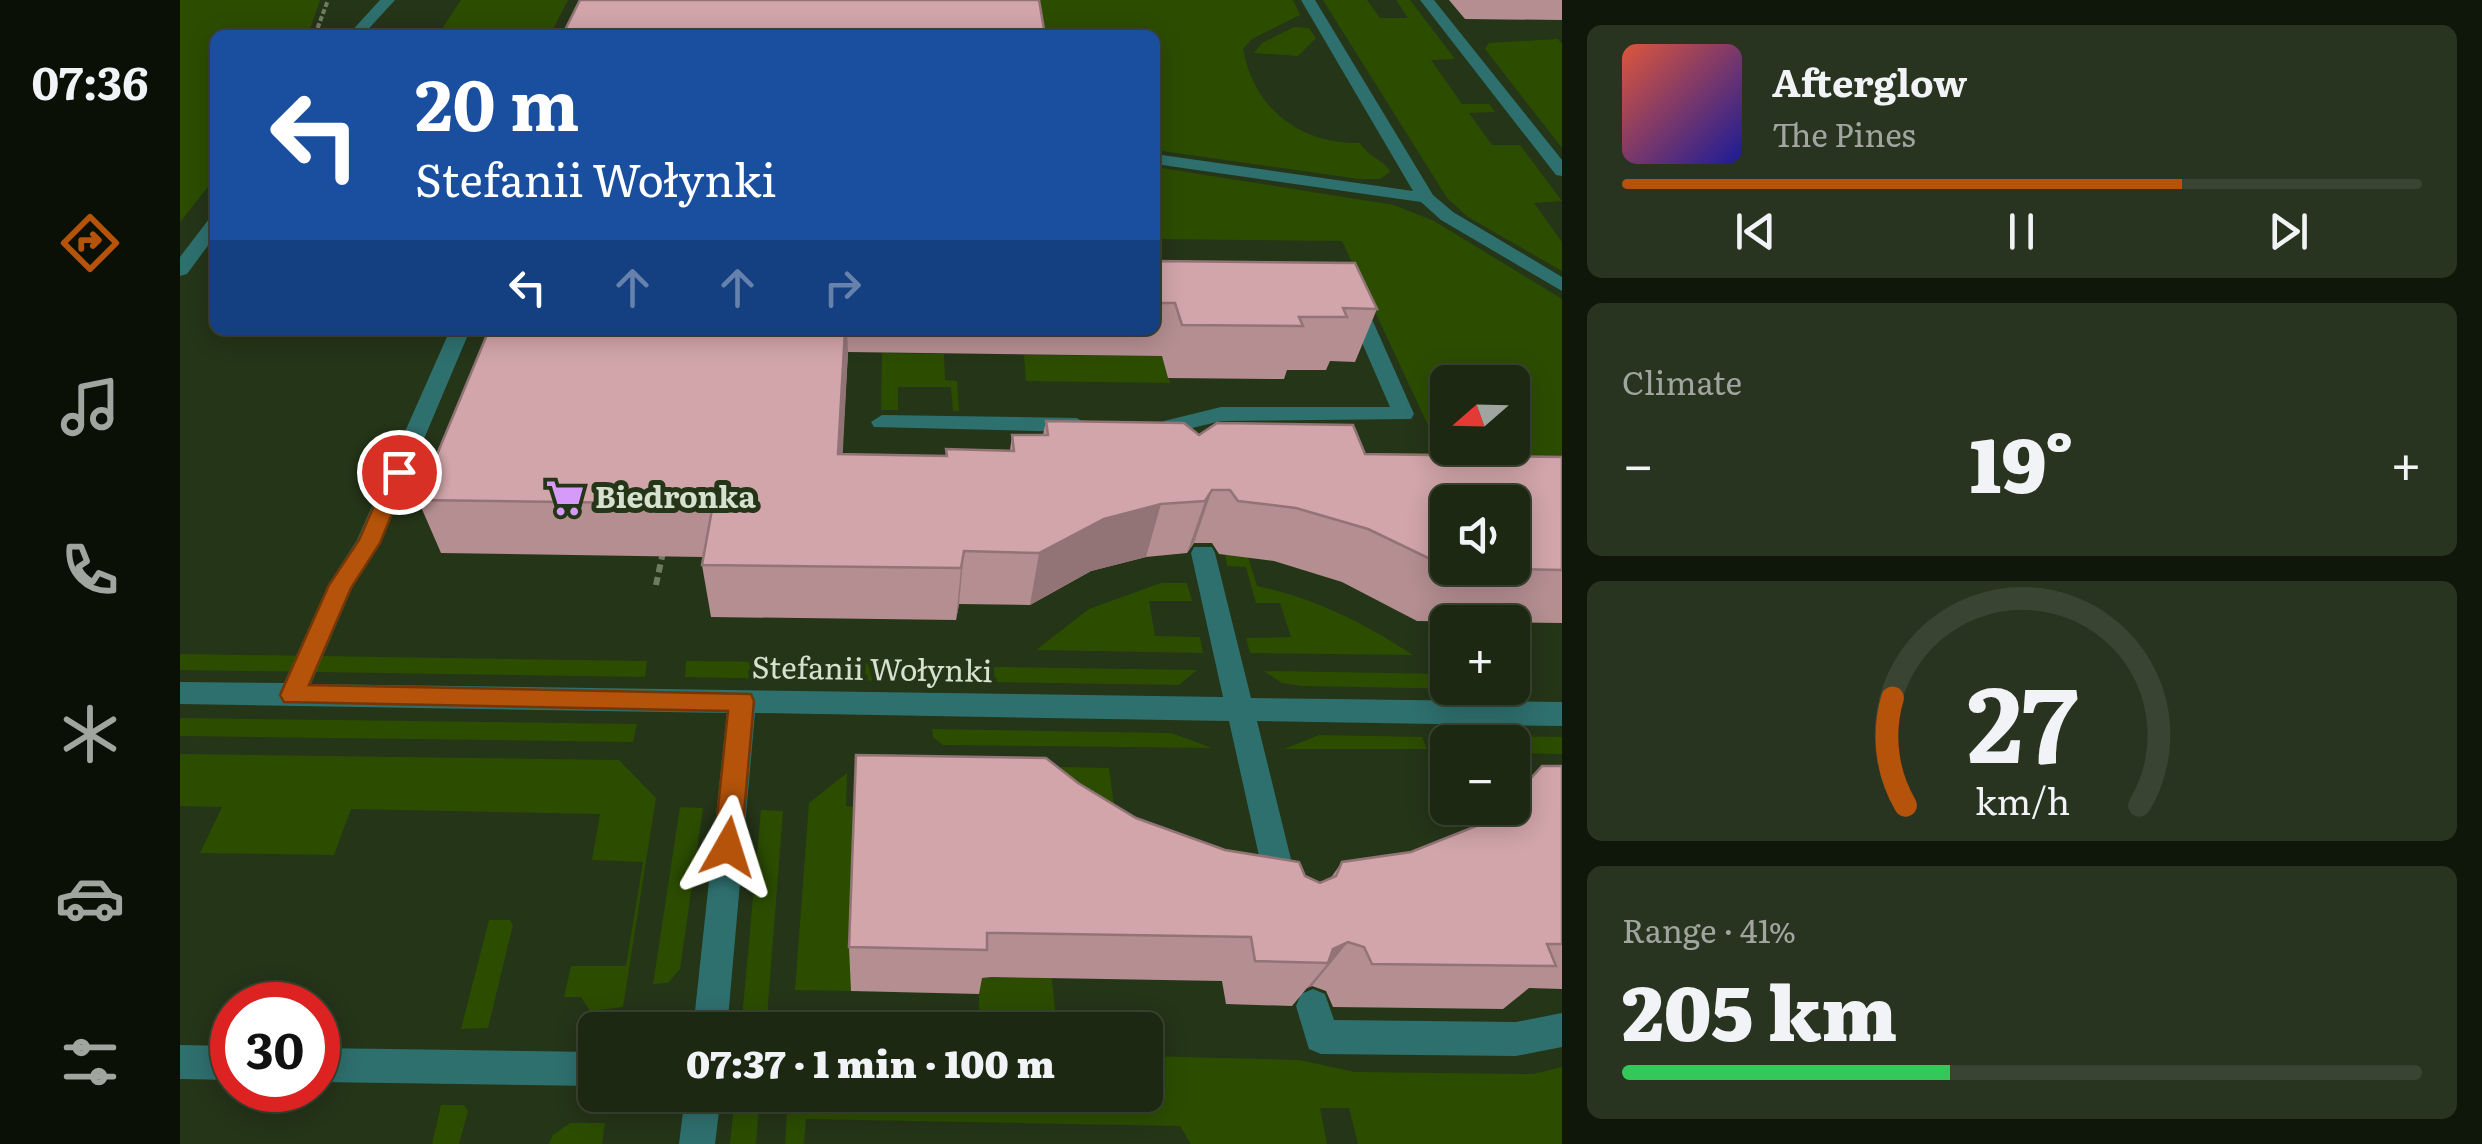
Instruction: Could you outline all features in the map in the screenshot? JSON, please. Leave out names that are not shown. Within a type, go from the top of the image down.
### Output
[{"type":"street","points":[[357,30],[370,0]]},
{"type":"street","points":[[360,30],[388,0]]},
{"type":"street","points":[[1308,0],[1426,198],[1447,216],[1562,285]]},
{"type":"street","points":[[1427,0],[1562,170]]},
{"type":"street","points":[[1160,160],[1426,198]]},
{"type":"street","points":[[180,270],[210,230]]},
{"type":"street","points":[[1181,460],[1164,426],[1221,414],[1403,414],[1343,276]]},
{"type":"street","points":[[292,695],[341,585],[368,543],[458,335]]},
{"type":"street","points":[[882,422],[1104,425]]},
{"type":"street","points":[[1204,553],[1288,911]]},
{"type":"street","name":"Stefanii Wołynki","points":[[180,693],[1562,714]]},
{"type":"street","points":[[712,1012],[742,701]]},
{"type":"street","points":[[1313,1006],[1321,1037],[1516,1039],[1562,1030]]},
{"type":"street","points":[[180,1062],[210,1063]]},
{"type":"street","points":[[340,1064],[578,1069]]},
{"type":"street","points":[[697,1144],[701,1112]]},
{"type":"path","points":[[317,30],[328,0]]},
{"type":"path","points":[[656,586],[666,536]]},
{"type":"green space","points":[[180,0],[320,0],[310,30],[210,30],[210,184],[180,222]]},
{"type":"green space","points":[[461,0],[568,0],[553,30],[441,30]]},
{"type":"green space","points":[[1034,0],[1293,0],[1300,15],[1252,39],[1243,49],[1257,89],[1283,119],[1300,130],[1338,142],[1360,143],[1390,172],[1380,179],[1359,179],[1160,151],[1160,30],[1038,30]]},
{"type":"green space","points":[[1323,0],[1367,0],[1380,18],[1408,18],[1396,0],[1410,0],[1455,59],[1431,60],[1462,104],[1489,104],[1495,112],[1469,113],[1492,145],[1520,145],[1562,201],[1534,203],[1562,242],[1562,271],[1468,217],[1447,198]]},
{"type":"green space","points":[[1294,27],[1309,28],[1316,38],[1298,56],[1254,53],[1262,43]]},
{"type":"green space","points":[[1558,39],[1562,44],[1562,148],[1485,49],[1489,43]]},
{"type":"green space","points":[[1160,168],[1394,205],[1434,221],[1562,299],[1562,485],[1370,483],[1358,453],[1430,453],[1430,465],[1530,465],[1530,365],[1430,365],[1430,429],[1342,241],[1160,239]]},
{"type":"green space","points":[[882,353],[944,354],[945,380],[957,381],[959,411],[953,411],[951,387],[898,387],[898,410],[881,410]]},
{"type":"green space","points":[[1024,355],[1162,356],[1170,383],[1026,381]]},
{"type":"green space","points":[[1225,554],[1248,557],[1257,586],[1338,613],[1413,655],[1250,653],[1246,638],[1291,637],[1280,603],[1256,603],[1246,567],[1227,566]]},
{"type":"green space","points":[[1161,583],[1187,583],[1192,601],[1149,601],[1155,636],[1200,637],[1203,653],[1036,650],[1089,609]]},
{"type":"green space","points":[[180,654],[647,661],[645,677],[180,670]]},
{"type":"green space","points":[[686,661],[884,663],[894,672],[893,681],[685,677]]},
{"type":"green space","points":[[942,666],[1197,670],[1179,685],[930,681],[930,672]]},
{"type":"green space","points":[[1264,671],[1430,674],[1430,688],[1282,683]]},
{"type":"green space","points":[[180,718],[637,724],[633,742],[180,736]]},
{"type":"green space","points":[[932,729],[1171,733],[1212,748],[943,745],[933,737]]},
{"type":"green space","points":[[1319,735],[1422,737],[1427,749],[1284,749]]},
{"type":"green space","points":[[1530,737],[1562,737],[1562,754],[1530,753]]},
{"type":"green space","points":[[180,754],[619,760],[656,798],[623,1007],[590,1011],[581,997],[564,997],[571,966],[626,966],[643,862],[592,860],[600,814],[351,809],[334,855],[200,853],[222,807],[180,806]]},
{"type":"green space","points":[[1060,767],[1109,768],[1121,857],[1107,812]]},
{"type":"green space","points":[[847,773],[846,806],[857,807],[851,991],[795,990],[809,803]]},
{"type":"green space","points":[[680,807],[703,808],[680,969],[668,983],[653,984]]},
{"type":"green space","points":[[761,810],[783,811],[767,1012],[743,1012]]},
{"type":"green space","points":[[489,920],[510,920],[513,925],[488,1028],[461,1029]]},
{"type":"green space","points":[[990,969],[1051,970],[1055,1012],[979,1012],[978,978],[991,978]]},
{"type":"green space","points":[[1163,1056],[1299,1060],[1355,1072],[1533,1074],[1562,1067],[1562,1144],[1358,1144],[1349,1108],[1320,1108],[1327,1144],[1191,1144],[1180,1126],[806,1119],[804,1144],[785,1144],[787,1112],[1163,1112]]},
{"type":"green space","points":[[441,1105],[464,1105],[468,1111],[459,1144],[432,1144]]},
{"type":"green space","points":[[733,1112],[759,1112],[756,1144],[730,1144]]},
{"type":"green space","points":[[570,1123],[605,1123],[602,1144],[549,1144],[553,1135]]},
{"type":"building","points":[[580,0],[1039,0],[1044,30],[565,30]]},
{"type":"building","points":[[1160,261],[1355,263],[1377,309],[1343,308],[1347,317],[1299,317],[1303,326],[1182,325],[1175,303],[1160,303]]},
{"type":"building","points":[[487,335],[845,335],[838,454],[947,456],[946,449],[1014,451],[1012,435],[1048,435],[1046,421],[1184,423],[1199,435],[1217,423],[1353,425],[1365,454],[1430,455],[1430,465],[1530,465],[1530,457],[1562,457],[1562,570],[1530,569],[1530,485],[1430,485],[1430,559],[1368,529],[1296,508],[1238,501],[1230,490],[1212,490],[1205,501],[1161,504],[1104,519],[1039,553],[964,551],[961,568],[702,565],[713,504],[418,500]]},
{"type":"building","points":[[856,755],[1046,758],[1078,783],[1136,818],[1225,850],[1299,862],[1305,876],[1320,883],[1336,876],[1342,862],[1411,852],[1479,825],[1530,825],[1530,779],[1542,766],[1562,766],[1562,944],[1547,944],[1556,966],[1372,964],[1364,947],[1348,942],[1333,949],[1328,963],[1255,961],[1251,937],[987,933],[987,950],[849,947]]},
{"type":"place","name":"Biedronka","points":[[565,498]]},
{"type":"route","points":[[399,472],[368,543],[341,585],[292,695],[742,701],[728,847]]}]
